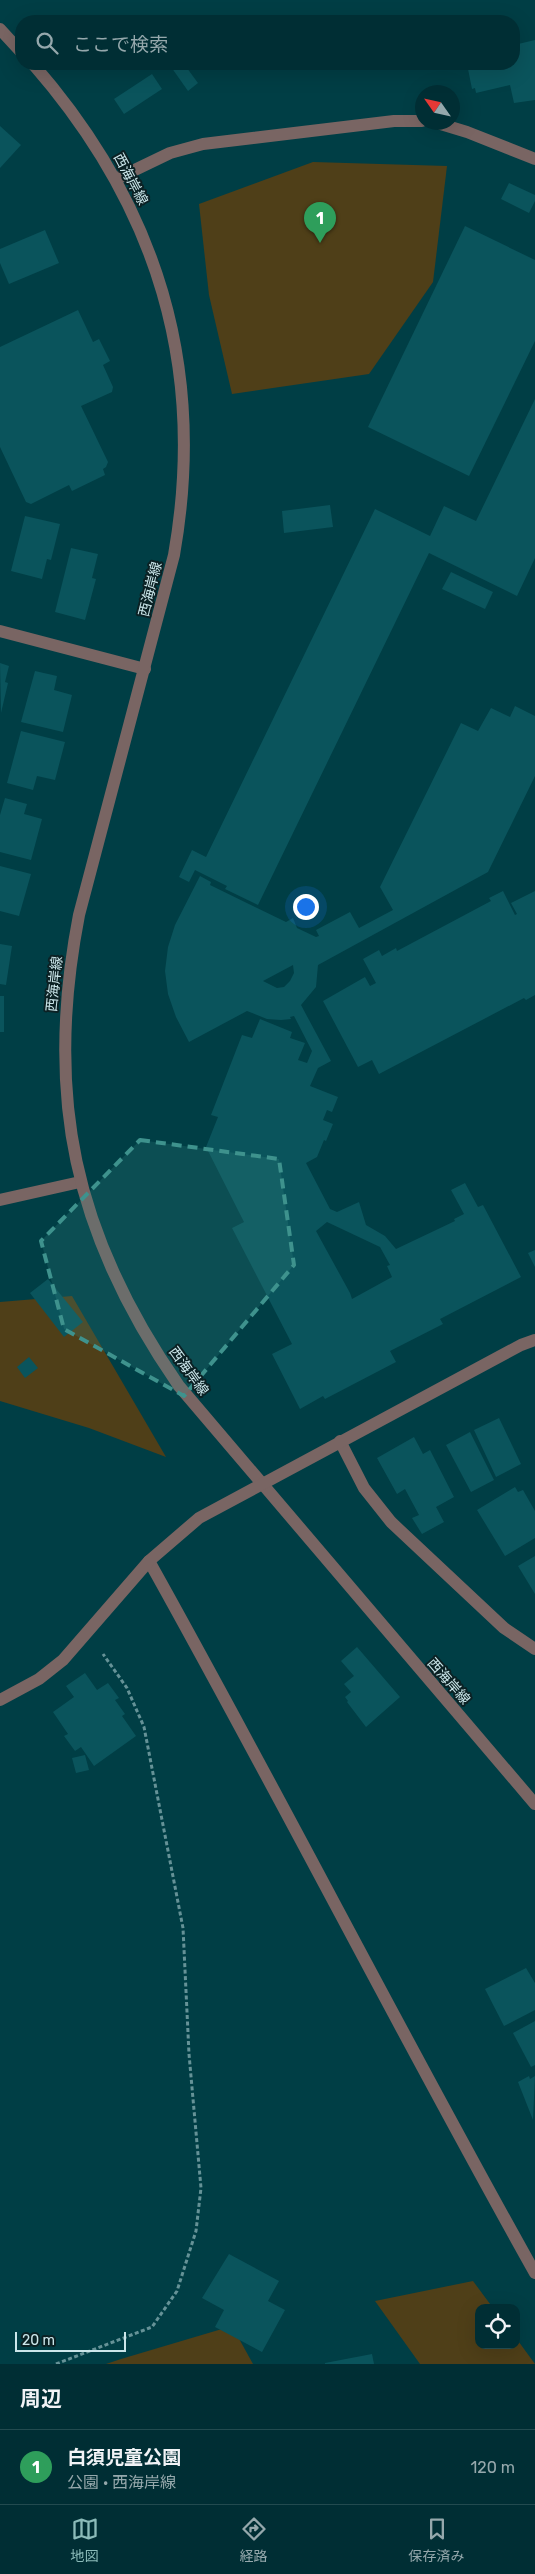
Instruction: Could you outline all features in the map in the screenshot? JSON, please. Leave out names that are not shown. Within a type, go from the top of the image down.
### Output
[{"type":"street","points":[[0,31],[15,46]]},
{"type":"street","name":"西海岸線","points":[[38,70],[78,119],[116,178],[154,266],[176,345],[184,404],[185,462],[174,555],[79,915],[70,963],[65,1022],[64,1072],[68,1120],[80,1182],[97,1236],[111,1270],[144,1332],[179,1386],[535,1804]]},
{"type":"street","points":[[116,178],[170,153],[203,144],[300,134],[394,121],[415,121]]},
{"type":"street","points":[[460,130],[535,159]]},
{"type":"street","points":[[0,631],[145,668]]},
{"type":"street","points":[[0,1200],[80,1182]]},
{"type":"street","points":[[0,1700],[39,1679],[63,1660],[149,1561],[199,1518],[340,1440],[521,1345],[535,1340]]},
{"type":"street","points":[[340,1440],[364,1488],[390,1522],[504,1628],[535,1649]]},
{"type":"street","points":[[149,1561],[248,1739],[404,2035],[535,2273]]},
{"type":"path","points":[[56,2364],[152,2327],[177,2291],[196,2231],[201,2188],[189,2054],[183,1928],[154,1767],[144,1727],[127,1688],[88,1633]]},
{"type":"highlighted area","points":[[140,1140],[279,1159],[294,1265],[184,1396],[64,1329],[41,1241]]},
{"type":"shaded area","points":[[313,162],[447,166],[433,282],[369,374],[232,394],[209,295],[199,204]]},
{"type":"shaded area","points":[[72,1296],[166,1457],[89,1428],[0,1401],[0,1302]]},
{"type":"shaded area","points":[[473,2281],[490,2304],[475,2304],[475,2349],[520,2349],[520,2343],[535,2364],[420,2364],[375,2301]]},
{"type":"shaded area","points":[[232,2326],[253,2364],[106,2364],[121,2359]]},
{"type":"building","points":[[535,40],[535,100],[514,103],[510,85],[476,93],[475,88],[472,89],[468,70],[520,70],[520,44]]},
{"type":"building","points":[[173,70],[188,70],[198,83],[188,91]]},
{"type":"building","points":[[152,74],[162,89],[124,114],[114,99]]},
{"type":"building","points":[[0,126],[21,145],[0,168]]},
{"type":"building","points":[[509,183],[535,195],[535,201],[529,213],[501,199]]},
{"type":"building","points":[[465,226],[535,260],[535,341],[469,476],[368,427]]},
{"type":"building","points":[[45,230],[59,263],[9,284],[0,263],[0,249]]},
{"type":"building","points":[[78,310],[93,342],[99,339],[110,361],[103,365],[113,387],[112,392],[81,406],[108,462],[103,469],[105,475],[72,491],[69,485],[31,504],[26,502],[0,447],[0,347]]},
{"type":"building","points":[[535,399],[535,558],[517,596],[429,553],[258,905],[225,889],[227,886],[195,870],[189,882],[179,877],[192,850],[206,857],[375,509],[430,536],[444,506],[476,521]]},
{"type":"building","points":[[330,505],[333,527],[284,533],[282,511]]},
{"type":"building","points":[[25,516],[60,524],[51,560],[47,559],[42,579],[11,571]]},
{"type":"building","points":[[71,548],[98,554],[92,578],[96,579],[85,620],[55,612]]},
{"type":"building","points":[[451,572],[493,592],[485,609],[442,589]]},
{"type":"building","points":[[0,663],[9,666],[5,682],[8,683],[1,713]]},
{"type":"building","points":[[35,671],[57,676],[54,690],[72,695],[63,732],[21,722]]},
{"type":"building","points":[[515,706],[535,716],[535,776],[488,872],[318,965],[316,987],[301,1005],[331,1061],[318,1068],[310,1086],[338,1097],[332,1112],[327,1110],[323,1120],[333,1124],[326,1141],[324,1140],[317,1157],[306,1163],[330,1209],[337,1212],[359,1202],[366,1225],[385,1236],[396,1249],[455,1221],[454,1219],[464,1214],[451,1190],[465,1183],[478,1207],[483,1205],[521,1277],[440,1319],[443,1324],[390,1351],[396,1362],[325,1399],[323,1396],[300,1409],[272,1354],[292,1344],[232,1228],[244,1222],[206,1147],[218,1117],[211,1115],[242,1035],[252,1038],[260,1019],[292,1032],[290,1038],[305,1043],[298,1060],[307,1063],[312,1051],[294,1016],[290,1017],[291,1019],[267,1019],[247,1011],[189,1042],[176,1017],[168,994],[165,971],[168,947],[175,925],[200,876],[211,882],[210,885],[286,922],[293,918],[297,928],[316,937],[319,936],[316,930],[350,912],[359,928],[393,910],[380,887],[461,723],[478,731],[491,708],[510,717]],"holes":[[[293,965],[294,973],[284,987],[277,988],[263,981]],[[327,1222],[380,1247],[390,1265],[387,1266],[392,1277],[352,1299],[316,1231]]]},
{"type":"building","points":[[21,731],[65,742],[55,780],[37,776],[33,790],[7,783]]},
{"type":"building","points":[[5,798],[27,804],[24,814],[42,819],[31,860],[0,852],[0,815]]},
{"type":"building","points":[[0,866],[31,874],[19,916],[0,911]]},
{"type":"building","points":[[503,891],[515,915],[517,914],[511,903],[535,891],[535,995],[526,1000],[524,998],[379,1074],[372,1060],[358,1067],[323,1001],[365,977],[370,986],[376,983],[363,959],[379,950],[382,956],[396,948],[397,951],[491,901],[489,898]]},
{"type":"building","points":[[0,944],[12,946],[6,985],[0,984]]},
{"type":"building","points":[[0,996],[4,996],[4,1032],[0,1032]]},
{"type":"building","points":[[535,1250],[535,1267],[528,1253]]},
{"type":"building","points":[[48,1279],[83,1322],[64,1337],[30,1293]]},
{"type":"building","points":[[29,1357],[38,1368],[25,1378],[17,1367]]},
{"type":"building","points":[[499,1418],[521,1464],[496,1477],[474,1430]]},
{"type":"building","points":[[470,1432],[494,1480],[471,1492],[446,1445]]},
{"type":"building","points":[[414,1437],[423,1454],[430,1450],[454,1497],[436,1507],[444,1522],[422,1534],[412,1518],[419,1515],[405,1489],[397,1494],[377,1458]]},
{"type":"building","points":[[515,1487],[518,1492],[523,1490],[535,1511],[535,1538],[505,1556],[477,1510]]},
{"type":"building","points":[[535,1556],[535,1594],[518,1566]]},
{"type":"building","points":[[357,1647],[400,1697],[366,1727],[345,1697],[351,1692],[344,1684],[354,1676],[341,1661]]},
{"type":"building","points":[[85,1673],[97,1690],[108,1683],[119,1698],[115,1700],[125,1714],[122,1716],[136,1736],[94,1766],[81,1747],[75,1751],[64,1736],[68,1734],[53,1712],[74,1697],[66,1686]]},
{"type":"building","points":[[85,1755],[89,1770],[76,1773],[72,1758]]},
{"type":"building","points":[[526,1968],[535,1983],[535,2010],[504,2026],[485,1989]]},
{"type":"building","points":[[535,2021],[535,2065],[531,2067],[513,2033]]},
{"type":"building","points":[[529,2076],[530,2079],[535,2076],[533,2120],[518,2082]]},
{"type":"building","points":[[229,2254],[279,2281],[268,2301],[285,2310],[262,2352],[215,2327],[224,2310],[202,2298]]},
{"type":"building","points":[[372,2354],[374,2364],[325,2364],[325,2363]]},
{"type":"place","name":"白須児童公園","points":[[320,243]]}]
